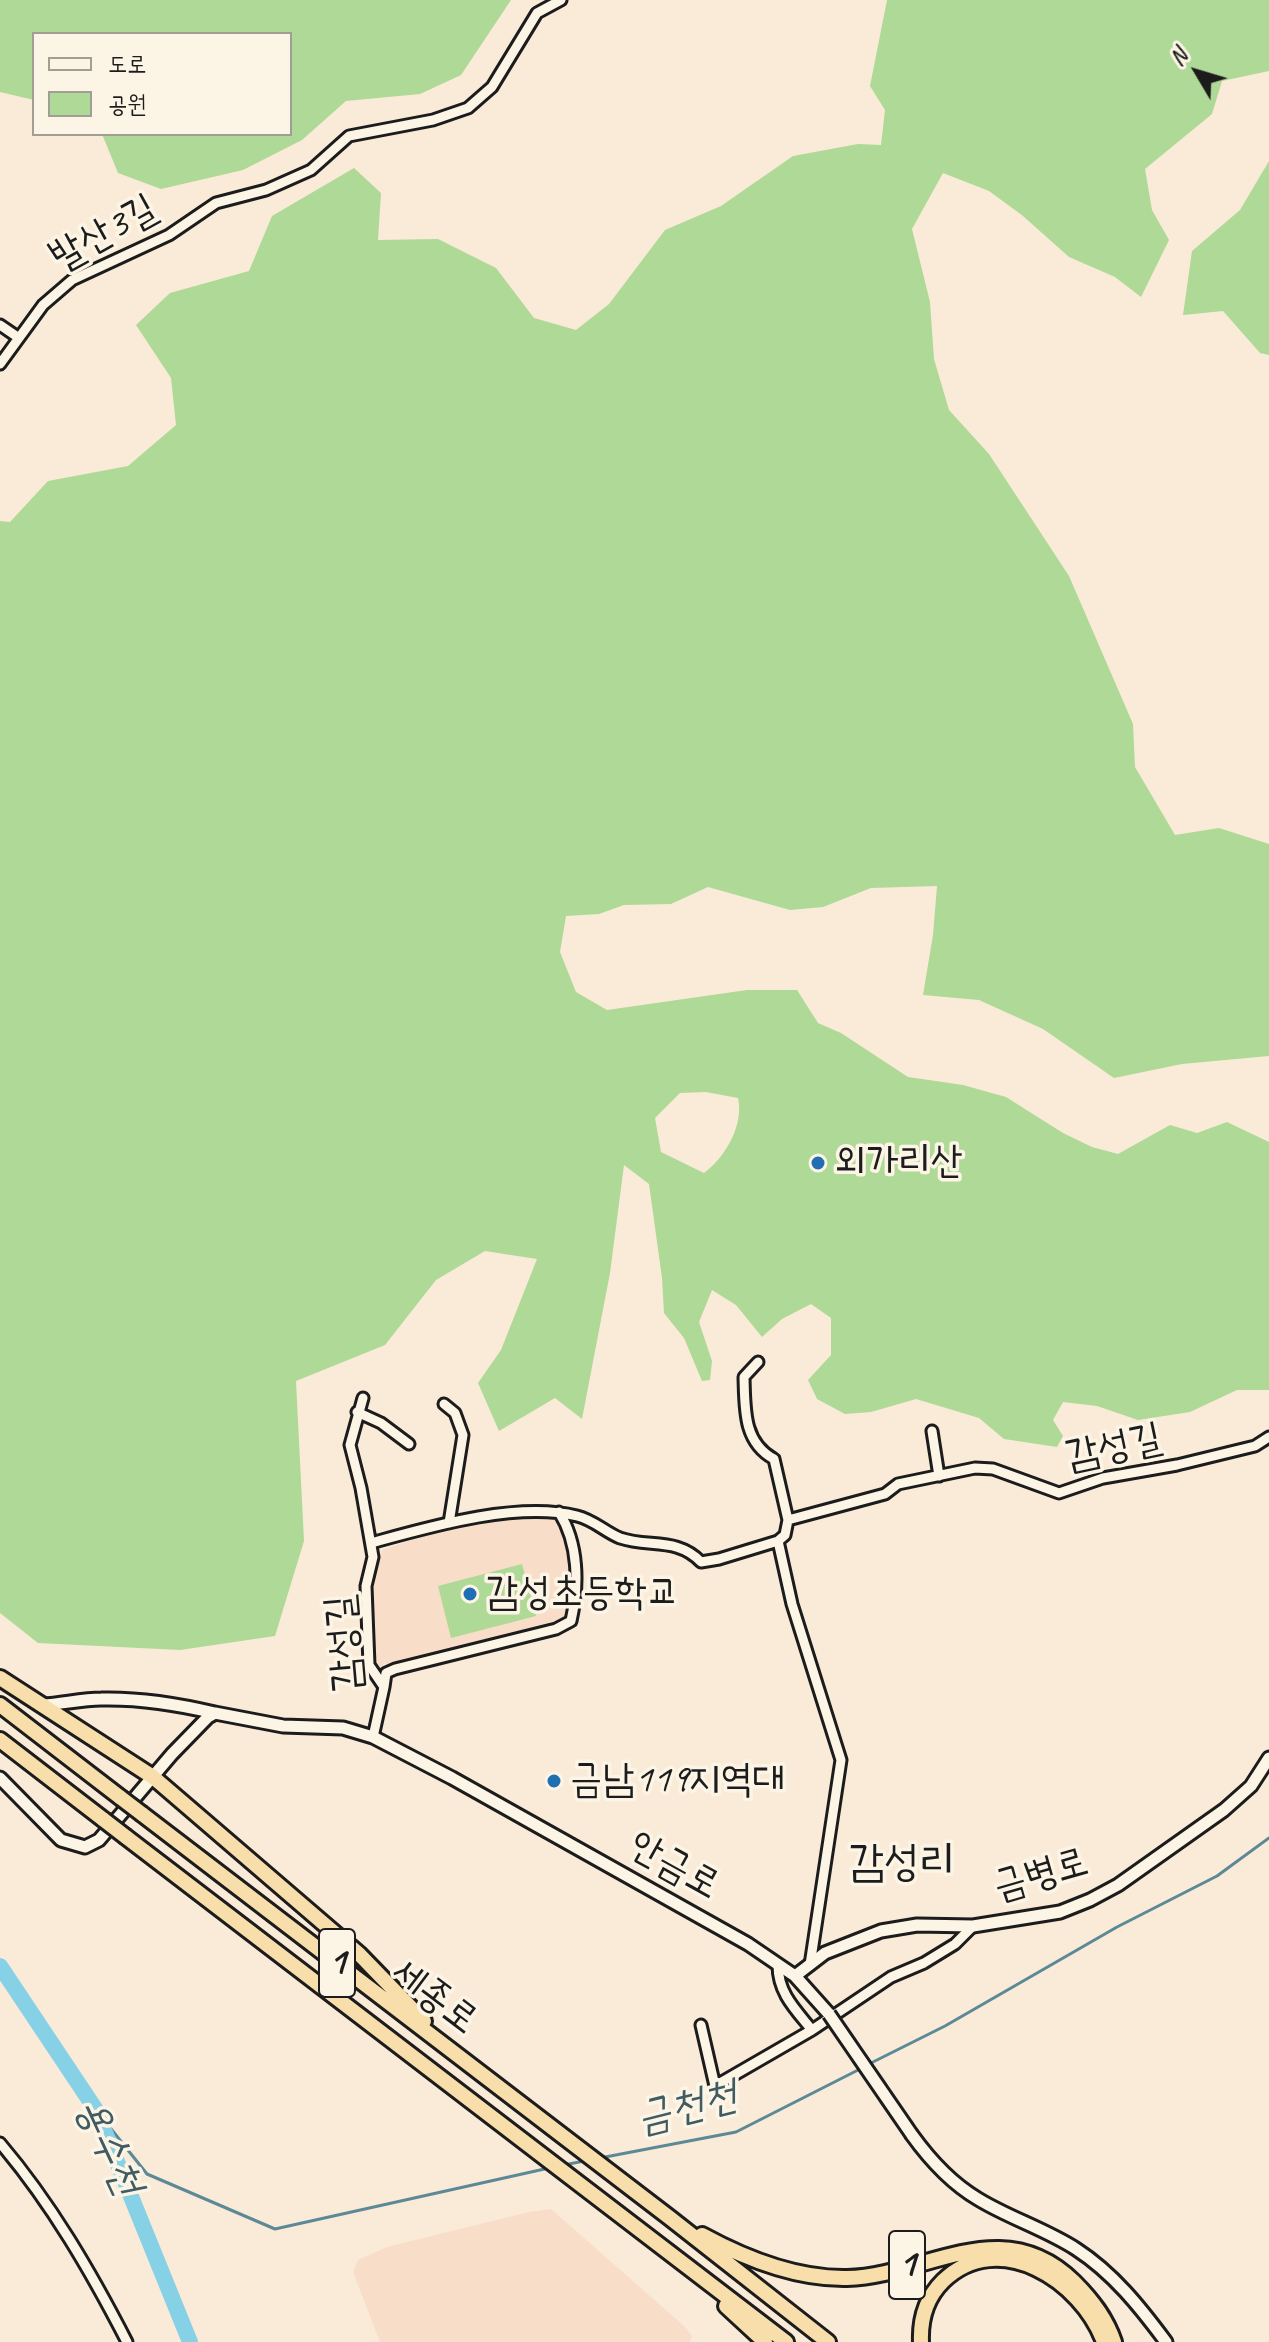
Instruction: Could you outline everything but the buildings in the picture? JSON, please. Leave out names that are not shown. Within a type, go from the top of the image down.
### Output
[{"type":"highway","points":[[0,1678],[153,1777],[359,1954],[458,2056]]},
{"type":"highway","name":"세종로","points":[[0,1705],[828,2342]]},
{"type":"highway","name":"세종로","points":[[0,1740],[786,2342]]},
{"type":"highway","name":"1","points":[[670,2218],[750,2258],[820,2277],[850,2278],[972,2250],[1018,2251],[1036,2256],[1067,2275],[1094,2303],[1114,2342]]},
{"type":"highway","name":"1","points":[[670,2254],[765,2342]]},
{"type":"highway","points":[[921,2342],[920,2324],[933,2291],[960,2267],[974,2260],[999,2259],[1016,2261],[1062,2284],[1088,2310],[1104,2342]]},
{"type":"street","name":"발산3길","points":[[0,364],[43,305],[72,280],[169,235],[216,203],[266,190],[311,170],[349,136],[433,120],[468,108],[492,87],[537,13],[561,0]]},
{"type":"street","points":[[0,325],[19,338]]},
{"type":"street","points":[[758,1362],[744,1377],[745,1413],[755,1447],[774,1459],[788,1520],[785,1535],[778,1541],[792,1604],[841,1760],[810,1965]]},
{"type":"street","name":"감성길","points":[[363,1398],[350,1445],[373,1557],[366,1586],[369,1665],[384,1687],[373,1737]]},
{"type":"street","points":[[444,1404],[455,1413],[463,1435],[449,1523]]},
{"type":"street","points":[[357,1412],[381,1423],[409,1444]]},
{"type":"street","points":[[932,1431],[939,1476]]},
{"type":"street","name":"감성길","points":[[788,1520],[885,1494],[898,1484],[975,1468],[993,1469],[1059,1493],[1103,1478],[1177,1465],[1255,1446],[1269,1437]]},
{"type":"street","name":"감성길","points":[[371,1543],[449,1523],[527,1511],[559,1512],[591,1520],[620,1538],[689,1549],[701,1562],[778,1541]]},
{"type":"street","points":[[384,1687],[386,1673],[395,1669],[556,1629],[571,1621],[576,1599],[576,1572],[571,1537],[559,1512]]},
{"type":"street","name":"안금로","points":[[43,1705],[96,1698],[128,1699],[178,1704],[283,1726],[343,1728],[373,1737],[722,1929],[795,1976],[829,2014],[938,2168],[975,2198],[1056,2237],[1100,2267],[1141,2308],[1166,2342]]},
{"type":"street","points":[[0,1778],[61,1840],[85,1847],[99,1840],[153,1777],[215,1713]]},
{"type":"street","name":"금병로","points":[[795,1976],[825,1953],[881,1931],[917,1925],[973,1926],[1060,1912],[1118,1885],[1224,1810],[1251,1786],[1269,1758]]},
{"type":"street","points":[[701,2025],[715,2086],[812,2030],[891,1977],[924,1963],[955,1944],[973,1926]]},
{"type":"street","points":[[778,1965],[783,1993],[812,2030]]},
{"type":"street","points":[[0,2143],[92,2272],[127,2342]]},
{"type":"shaded area","name":"감성초등학교","points":[[535,1514],[557,1515],[569,1553],[571,1598],[563,1621],[396,1667],[384,1663],[381,1673],[374,1671],[369,1589],[382,1550],[448,1528]]},
{"type":"shaded area","points":[[551,2209],[684,2326],[692,2336],[690,2342],[380,2342],[353,2272],[358,2260],[387,2247]]},
{"type":"green space","points":[[0,0],[511,0],[461,75],[420,94],[346,101],[302,140],[243,170],[161,189],[118,173],[103,136],[292,136],[292,32],[32,32],[32,100],[0,92]]},
{"type":"green space","points":[[887,0],[1269,0],[1269,71],[1222,81],[1212,114],[1145,169],[1152,210],[1169,240],[1141,297],[1115,277],[1069,257],[989,191],[943,173],[912,229],[930,302],[934,359],[949,410],[989,454],[1069,576],[1133,724],[1135,767],[1175,835],[1219,828],[1269,844],[1269,1056],[1182,1064],[1114,1078],[1043,1029],[979,1000],[923,995],[937,886],[871,888],[823,907],[790,910],[708,887],[671,904],[624,905],[599,914],[566,916],[560,952],[576,992],[607,1010],[747,990],[797,990],[818,1023],[841,1033],[908,1077],[963,1085],[1006,1097],[1063,1133],[1092,1147],[1118,1154],[1170,1125],[1197,1133],[1227,1122],[1269,1142],[1269,1390],[1237,1390],[1190,1412],[1138,1420],[1097,1406],[1063,1402],[1053,1420],[1063,1436],[1057,1447],[1004,1439],[979,1418],[916,1399],[871,1412],[845,1414],[817,1399],[808,1380],[831,1355],[831,1318],[811,1304],[782,1319],[762,1337],[736,1305],[712,1290],[699,1322],[712,1361],[710,1380],[702,1381],[684,1338],[664,1313],[649,1184],[624,1165],[610,1273],[582,1419],[555,1398],[499,1431],[478,1383],[501,1350],[537,1259],[485,1251],[436,1280],[385,1345],[296,1381],[304,1541],[275,1636],[180,1650],[38,1643],[0,1613],[0,521],[10,522],[48,481],[128,466],[176,425],[171,378],[136,325],[170,293],[249,271],[272,216],[354,168],[381,193],[378,240],[438,239],[496,268],[534,318],[576,330],[609,304],[665,230],[721,206],[793,156],[858,144],[881,145],[885,110],[870,86]],"holes":[[[706,1092],[738,1098],[738,1118],[732,1139],[704,1173],[661,1152],[655,1118],[680,1093]]]},
{"type":"green space","points":[[1269,161],[1269,355],[1260,353],[1223,311],[1183,315],[1192,251],[1240,210]]},
{"type":"green space","points":[[522,1564],[536,1616],[451,1638],[438,1586]]},
{"type":"waterway","name":"금천천","points":[[869,2064],[945,2026],[1117,1927],[1217,1876],[1269,1838]]},
{"type":"waterway","name":"용수천","points":[[0,1966],[96,2110],[190,2342]]},
{"type":"waterway","name":"금천천","points":[[600,2158],[736,2132],[862,2068]]},
{"type":"waterway","name":"금천천","points":[[96,2110],[147,2174],[275,2229],[549,2168]]},
{"type":"waterway","name":"금천천","points":[[564,2165],[584,2161]]},
{"type":"place","name":"외가리산","points":[[818,1163]]},
{"type":"place","name":"감성초등학교","points":[[470,1594]]},
{"type":"place","name":"금남119지역대","points":[[554,1781]]},
{"type":"district","name":"감성리","points":[[902,1863]]}]
